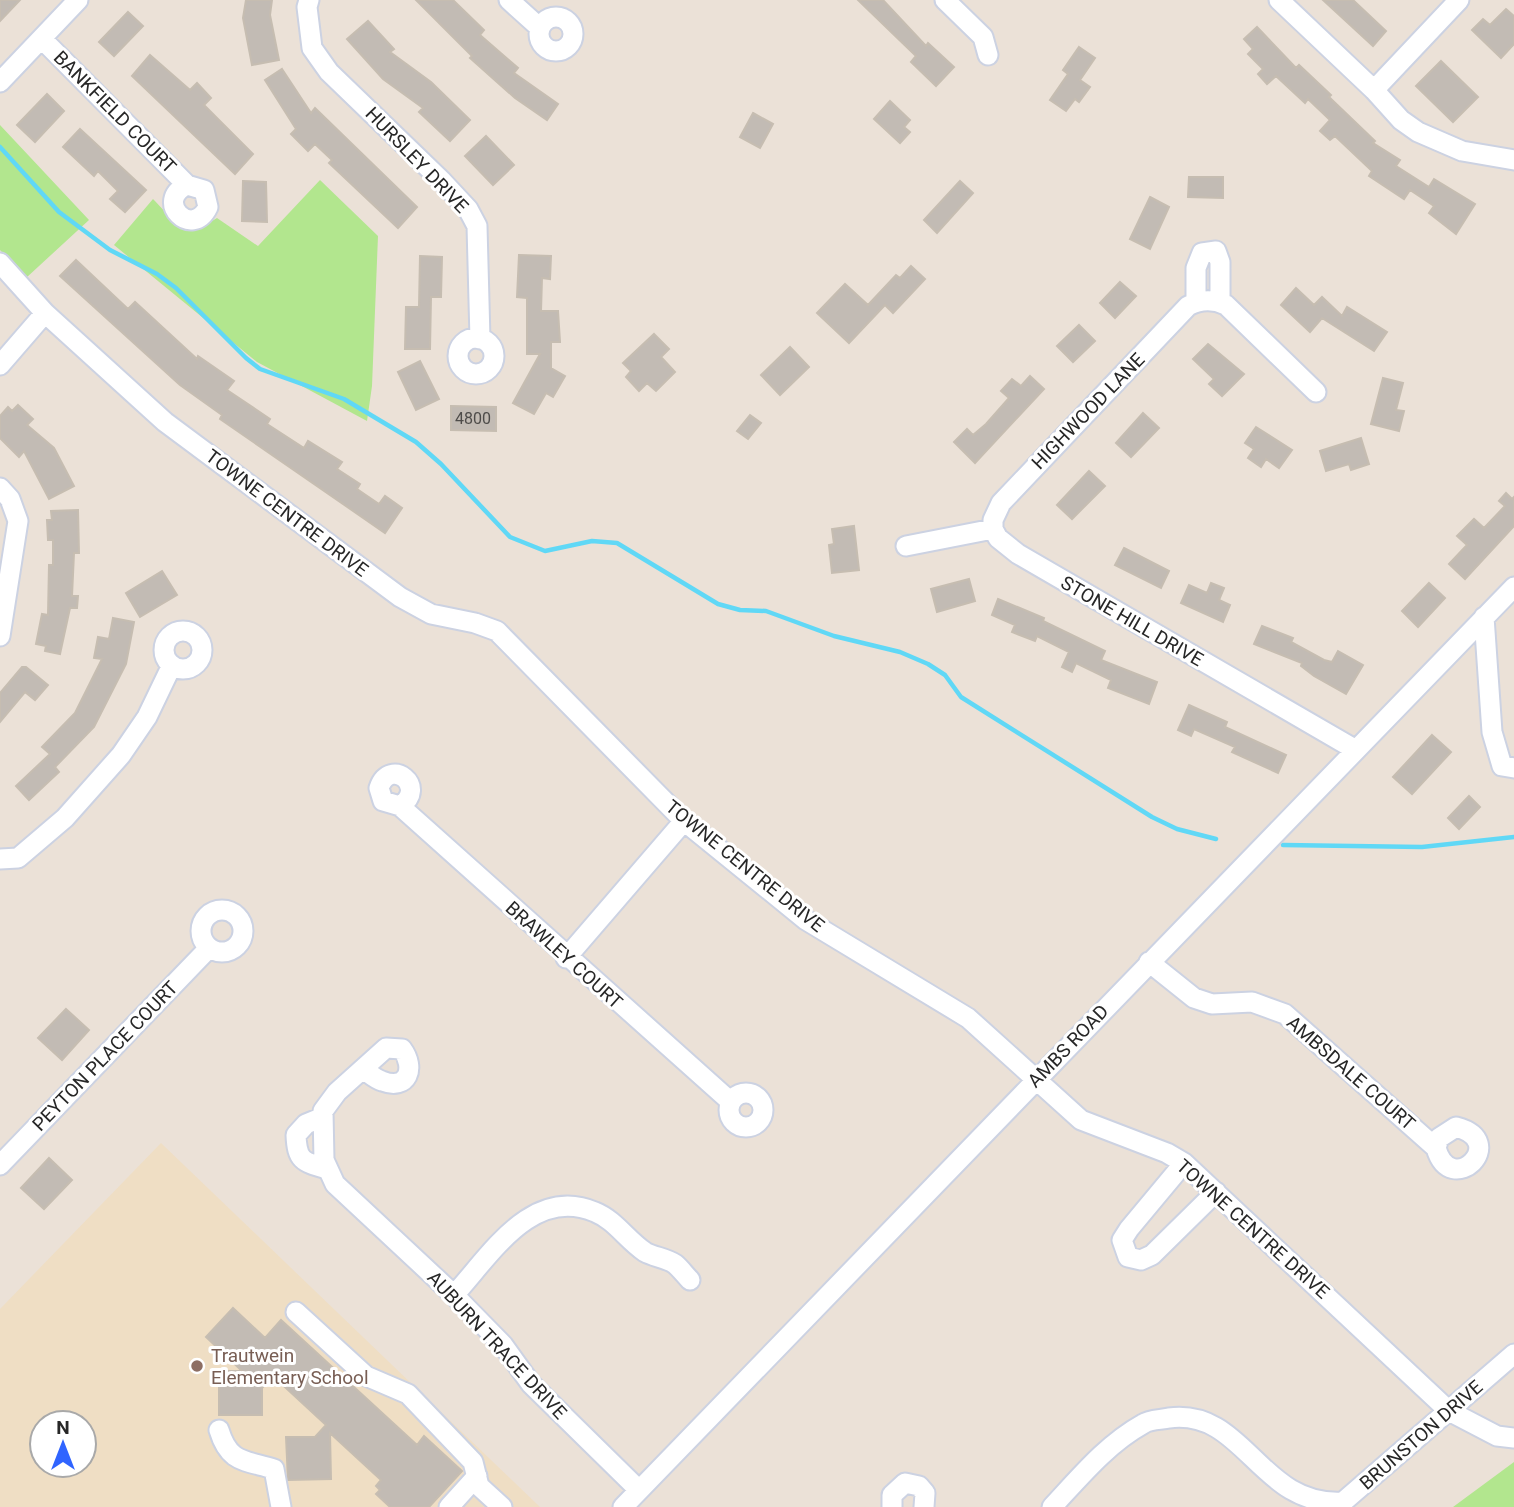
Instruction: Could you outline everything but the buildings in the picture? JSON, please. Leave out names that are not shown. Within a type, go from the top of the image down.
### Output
[{"type":"street","points":[[0,82],[78,0]]},
{"type":"street","name":"HURSLEY DRIVE","points":[[309,0],[307,7],[312,48],[329,72],[441,180],[468,209],[477,226],[480,338]]},
{"type":"street","points":[[509,0],[540,28]]},
{"type":"street","points":[[945,0],[983,37],[988,55]]},
{"type":"street","points":[[1279,0],[1374,90],[1401,120],[1437,142],[1462,151],[1514,160]]},
{"type":"street","points":[[1374,90],[1459,0]]},
{"type":"street","name":"BANKFIELD COURT","points":[[42,39],[187,185]]},
{"type":"street","name":"TOWNE CENTRE DRIVE","points":[[0,263],[45,313],[165,422],[400,597],[431,614],[475,622],[497,631],[684,821],[806,920],[968,1018],[1081,1121],[1167,1153],[1184,1163],[1449,1411],[1497,1436],[1514,1438]]},
{"type":"street","name":"HIGHWOOD LANE","points":[[993,529],[993,520],[1001,503],[1188,306],[1209,301],[1316,392]]},
{"type":"street","points":[[0,365],[45,313]]},
{"type":"street","points":[[0,488],[10,499],[18,521],[0,636]]},
{"type":"street","points":[[905,546],[993,529]]},
{"type":"street","name":"STONE HILL DRIVE","points":[[993,529],[998,538],[1018,554],[1356,750]]},
{"type":"street","name":"AMBS ROAD","points":[[632,1501],[1035,1080],[1514,587]]},
{"type":"street","points":[[1485,617],[1492,732],[1508,767]]},
{"type":"street","points":[[0,859],[18,858],[65,818],[127,746],[147,717],[172,665]]},
{"type":"street","name":"BRAWLEY COURT","points":[[400,806],[566,958],[731,1102]]},
{"type":"street","points":[[566,958],[684,821]]},
{"type":"street","name":"PEYTON PLACE COURT","points":[[0,1165],[209,948]]},
{"type":"street","name":"AMBSDALE COURT","points":[[1149,962],[1194,998],[1212,1004],[1252,1002],[1285,1014],[1436,1148]]},
{"type":"street","name":"AUBURN TRACE DRIVE","points":[[363,1069],[337,1092],[323,1116],[321,1139],[327,1169],[335,1184],[454,1295],[503,1345],[531,1384],[632,1501]]},
{"type":"street","points":[[1184,1163],[1122,1240],[1128,1256],[1141,1260],[1152,1255],[1216,1192]]},
{"type":"street","points":[[454,1295],[518,1225],[546,1207],[567,1206],[593,1210],[646,1252],[675,1264],[690,1280]]},
{"type":"street","points":[[296,1312],[366,1376],[408,1394],[472,1462],[479,1486],[501,1507]]},
{"type":"street","name":"BRUNSTON DRIVE","points":[[1052,1507],[1124,1436],[1146,1422],[1185,1416],[1211,1426],[1234,1441],[1271,1481],[1308,1504],[1343,1502],[1514,1354]]},
{"type":"street","points":[[219,1430],[234,1458],[274,1469],[281,1507]]},
{"type":"street","points":[[449,1507],[477,1476]]},
{"type":"street","points":[[892,1507],[892,1495],[905,1483],[919,1486],[925,1493],[924,1507]]},
{"type":"shaded area","name":"Trautwein Elementary School","points":[[161,1143],[540,1507],[0,1507],[0,1309]]},
{"type":"green space","points":[[0,125],[89,220],[26,278],[0,250]]},
{"type":"green space","points":[[320,180],[378,236],[372,386],[367,421],[257,362],[114,245],[153,199],[181,226],[196,228],[217,218],[258,246]]},
{"type":"green space","points":[[1514,1462],[1514,1507],[1453,1507]]},
{"type":"waterway","points":[[0,147],[59,212],[110,250],[157,274],[176,288],[260,369],[344,399],[416,442],[441,464],[510,537],[545,551],[592,541],[617,543],[718,604],[740,610],[766,611],[834,636],[900,652],[945,675],[961,697],[1152,817],[1177,829],[1216,839]]},
{"type":"waterway","points":[[1283,845],[1422,847],[1514,837]]},
{"type":"place","name":"Trautwein Elementary School","points":[[197,1366]]}]
